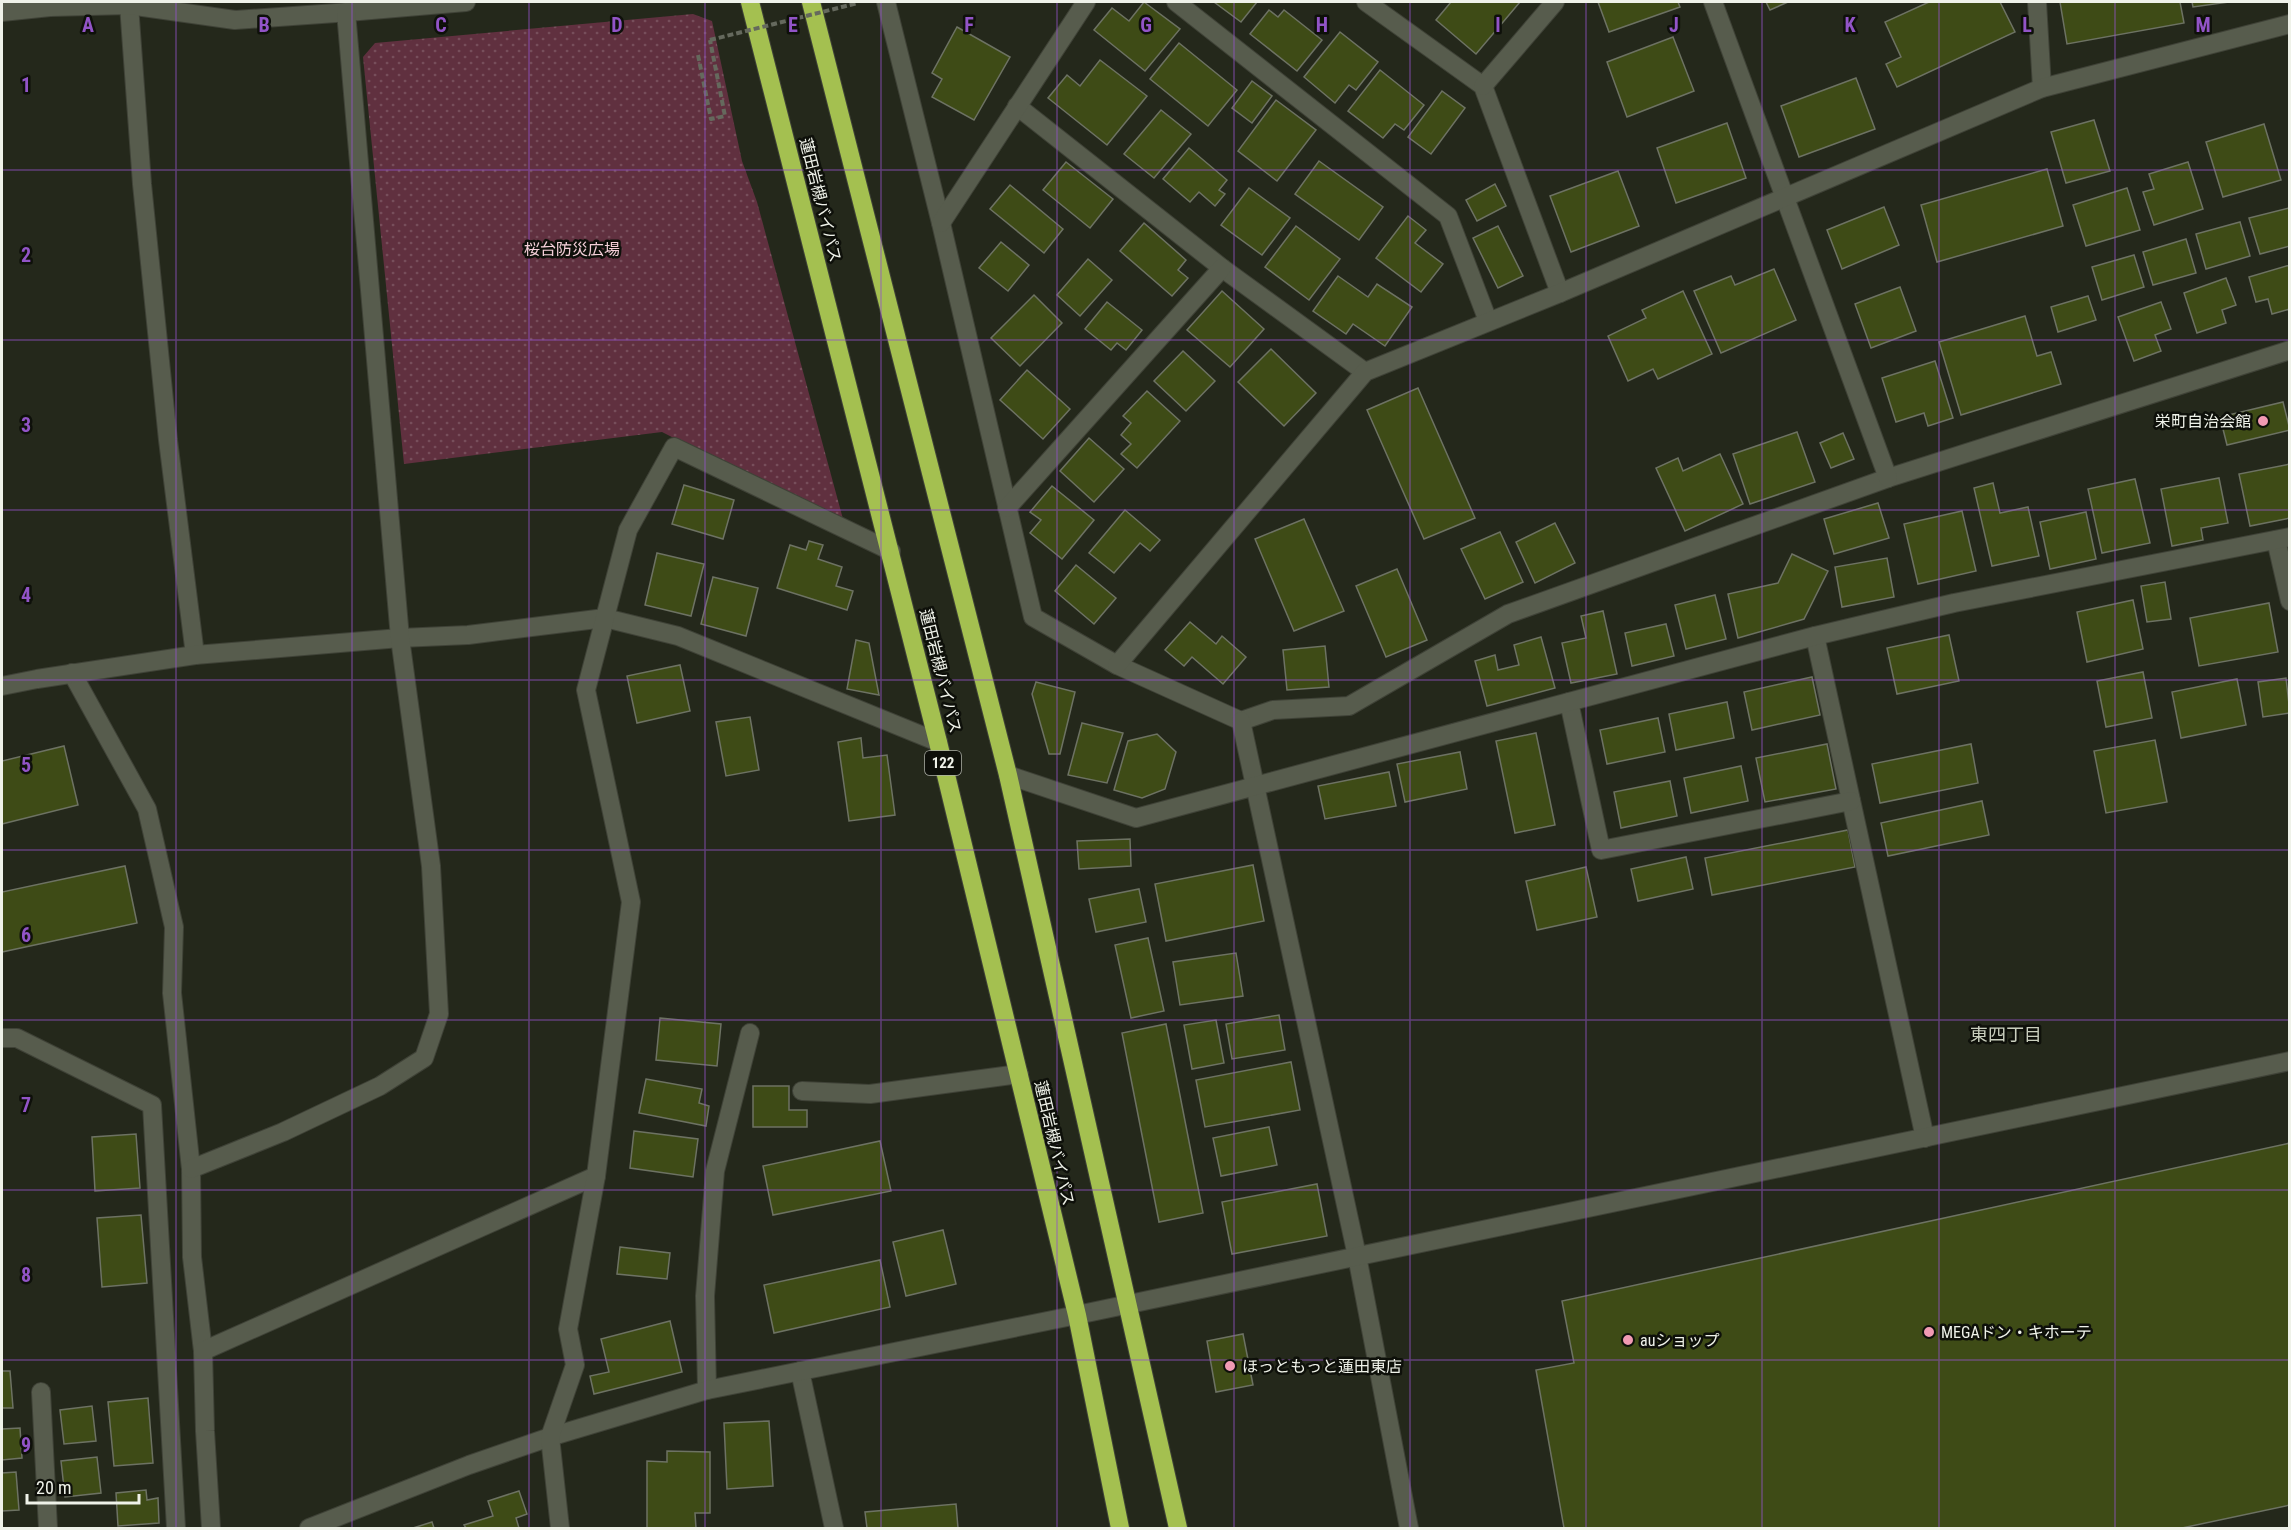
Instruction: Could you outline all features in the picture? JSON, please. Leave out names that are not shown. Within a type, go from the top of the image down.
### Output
[{"type":"highway","name":"蓮田岩槻バイパス","points":[[750,2],[891,551],[1019,1074],[1077,1315],[1120,1528]]},
{"type":"highway","points":[[811,2],[1008,775],[1178,1528]]},
{"type":"street","points":[[2,12],[50,7],[129,5],[234,11],[339,9],[466,2]]},
{"type":"street","points":[[886,2],[941,223],[1033,617],[1117,665],[1241,721],[1273,710],[1349,706],[1508,614],[1888,478],[2289,350]]},
{"type":"street","points":[[941,223],[1086,2]]},
{"type":"street","points":[[1176,2],[1448,216],[1488,321]]},
{"type":"street","points":[[1366,2],[1483,86],[1560,293]]},
{"type":"street","points":[[1483,86],[1555,2]]},
{"type":"street","points":[[1713,2],[1888,478]]},
{"type":"street","points":[[2037,2],[2042,88]]},
{"type":"street","points":[[129,5],[142,184],[168,441],[195,655]]},
{"type":"street","points":[[191,1168],[283,1132],[380,1086],[424,1058],[439,1014],[431,866],[400,638],[339,9]]},
{"type":"street","points":[[1117,665],[1365,372],[1560,293],[2042,88],[2289,24]]},
{"type":"street","points":[[1017,106],[1222,268],[1365,372]]},
{"type":"street","points":[[1007,508],[1222,268]]},
{"type":"street","points":[[560,1528],[550,1437],[575,1365],[568,1329],[596,1176],[630,902],[586,690],[628,530],[674,447],[891,551]]},
{"type":"street","points":[[1008,775],[1136,818],[1815,636],[1954,603],[2283,538],[2289,601]]},
{"type":"street","points":[[2,686],[195,655],[400,638],[468,635],[605,618],[678,636],[938,742]]},
{"type":"street","points":[[1815,636],[1925,1138]]},
{"type":"street","points":[[72,673],[147,809],[174,927],[172,993],[191,1168],[192,1257],[203,1351],[211,1528]]},
{"type":"street","points":[[1569,702],[1601,850],[1851,801]]},
{"type":"street","points":[[1241,721],[1357,1257],[1409,1528]]},
{"type":"street","points":[[707,1390],[705,1296],[715,1171],[750,1033]]},
{"type":"street","points":[[2,1038],[17,1038],[152,1105],[176,1528]]},
{"type":"street","points":[[309,1528],[469,1465],[550,1437],[707,1390],[1357,1257],[2289,1061]]},
{"type":"street","points":[[802,1091],[870,1094],[1019,1074]]},
{"type":"street","points":[[203,1351],[596,1176]]},
{"type":"street","points":[[800,1371],[834,1528]]},
{"type":"street","points":[[41,1392],[48,1528]]},
{"type":"path","points":[[698,55],[711,118],[725,116],[710,40],[858,3]]},
{"type":"green space","name":"桜台防災広場","points":[[693,14],[712,21],[742,161],[757,202],[843,519],[804,504],[662,432],[404,464],[363,57],[375,43]]},
{"type":"building","points":[[1144,2],[1180,29],[1145,71],[1094,30],[1112,8],[1129,21]]},
{"type":"building","points":[[1214,2],[1257,2],[1241,22]]},
{"type":"building","points":[[1451,2],[1520,2],[1476,54],[1436,20]]},
{"type":"building","points":[[1598,2],[1678,2],[1680,7],[1609,32]]},
{"type":"building","points":[[1766,2],[1788,2],[1770,10]]},
{"type":"building","points":[[1929,2],[2000,2],[2015,32],[1897,87],[1886,64],[1901,57],[1885,22]]},
{"type":"building","points":[[2060,2],[2180,2],[2184,23],[2067,44]]},
{"type":"building","points":[[2192,2],[2229,2],[2193,7]]},
{"type":"building","points":[[1269,10],[1278,17],[1284,10],[1322,40],[1297,71],[1250,34]]},
{"type":"building","points":[[957,27],[1010,57],[974,120],[932,97],[942,79],[932,73]]},
{"type":"building","points":[[1340,32],[1378,62],[1356,90],[1349,85],[1335,103],[1304,77]]},
{"type":"building","points":[[1673,37],[1694,91],[1627,117],[1607,62]]},
{"type":"building","points":[[1179,43],[1237,90],[1208,126],[1150,79]]},
{"type":"building","points":[[1100,60],[1147,96],[1107,145],[1048,98],[1067,75],[1080,86]]},
{"type":"building","points":[[1380,70],[1424,105],[1404,130],[1395,124],[1383,138],[1348,111]]},
{"type":"building","points":[[1856,78],[1875,129],[1799,157],[1781,106]]},
{"type":"building","points":[[1252,81],[1272,96],[1252,123],[1232,108]]},
{"type":"building","points":[[1442,91],[1465,108],[1431,154],[1408,137]]},
{"type":"building","points":[[1276,100],[1316,130],[1277,181],[1238,151]]},
{"type":"building","points":[[1161,110],[1191,134],[1154,178],[1124,154]]},
{"type":"building","points":[[2094,120],[2110,171],[2066,183],[2051,132]]},
{"type":"building","points":[[1727,123],[1746,178],[1676,203],[1657,148]]},
{"type":"building","points":[[2264,124],[2281,180],[2223,197],[2206,142]]},
{"type":"building","points":[[1189,148],[1227,180],[1219,190],[1225,194],[1215,206],[1199,192],[1190,202],[1163,179]]},
{"type":"building","points":[[1319,161],[1383,207],[1359,240],[1295,194]]},
{"type":"building","points":[[1066,162],[1113,199],[1090,228],[1043,190]]},
{"type":"building","points":[[2188,162],[2203,209],[2154,225],[2143,192],[2154,189],[2149,174]]},
{"type":"building","points":[[2047,169],[2063,226],[1937,262],[1921,205]]},
{"type":"building","points":[[1618,171],[1639,226],[1571,252],[1550,196]]},
{"type":"building","points":[[1495,184],[1506,206],[1477,221],[1466,200]]},
{"type":"building","points":[[1010,185],[1063,229],[1044,253],[990,209]]},
{"type":"building","points":[[1249,188],[1290,218],[1262,255],[1221,225]]},
{"type":"building","points":[[2127,188],[2140,230],[2086,246],[2073,205]]},
{"type":"building","points":[[1884,207],[1899,245],[1842,269],[1827,230]]},
{"type":"building","points":[[2289,208],[2290,246],[2260,254],[2249,218]]},
{"type":"building","points":[[1408,216],[1426,230],[1415,243],[1443,264],[1421,292],[1376,258]]},
{"type":"building","points":[[2240,222],[2250,256],[2206,269],[2196,234]]},
{"type":"building","points":[[1144,223],[1186,260],[1178,270],[1188,278],[1172,296],[1120,251]]},
{"type":"building","points":[[1296,226],[1340,259],[1309,300],[1265,267]]},
{"type":"building","points":[[1498,226],[1523,276],[1498,288],[1473,238]]},
{"type":"building","points":[[2186,239],[2196,273],[2153,285],[2143,252]]},
{"type":"building","points":[[1001,242],[1029,265],[1008,291],[979,268]]},
{"type":"building","points":[[2134,255],[2144,287],[2102,300],[2092,267]]},
{"type":"building","points":[[1088,259],[1112,280],[1080,316],[1057,295]]},
{"type":"building","points":[[2290,265],[2290,309],[2272,314],[2268,299],[2256,302],[2249,277]]},
{"type":"building","points":[[1774,269],[1796,320],[1721,353],[1694,291],[1731,276],[1735,285]]},
{"type":"building","points":[[1338,276],[1368,297],[1377,284],[1412,307],[1385,346],[1353,324],[1346,334],[1313,311]]},
{"type":"building","points":[[2226,278],[2236,305],[2222,310],[2226,323],[2197,333],[2184,293]]},
{"type":"building","points":[[1900,287],[1916,331],[1871,348],[1855,304]]},
{"type":"building","points":[[1222,291],[1264,329],[1230,367],[1187,330]]},
{"type":"building","points":[[1683,291],[1712,354],[1658,379],[1653,369],[1628,381],[1608,336],[1646,318],[1642,310]]},
{"type":"building","points":[[1034,295],[1062,323],[1020,366],[991,338]]},
{"type":"building","points":[[2088,296],[2096,320],[2058,332],[2051,307]]},
{"type":"building","points":[[1107,302],[1142,330],[1126,350],[1117,343],[1111,350],[1085,329]]},
{"type":"building","points":[[2161,302],[2171,329],[2155,335],[2161,351],[2134,361],[2118,317]]},
{"type":"building","points":[[2025,316],[2037,356],[2051,352],[2061,384],[1961,415],[1939,342]]},
{"type":"building","points":[[1271,349],[1316,393],[1284,426],[1238,382]]},
{"type":"building","points":[[1183,351],[1215,381],[1186,411],[1154,381]]},
{"type":"building","points":[[1935,361],[1953,418],[1928,426],[1924,413],[1896,422],[1882,378]]},
{"type":"building","points":[[1027,370],[1070,409],[1043,439],[1000,400]]},
{"type":"building","points":[[1418,388],[1475,518],[1424,539],[1367,410]]},
{"type":"building","points":[[1147,391],[1180,421],[1137,468],[1121,454],[1131,444],[1121,435],[1131,423],[1123,416]]},
{"type":"building","points":[[2283,402],[2290,430],[2227,445],[2220,417]]},
{"type":"building","points":[[1797,432],[1815,482],[1750,504],[1733,454]]},
{"type":"building","points":[[1843,433],[1854,459],[1831,468],[1820,443]]},
{"type":"building","points":[[1089,438],[1124,469],[1094,502],[1060,471]]},
{"type":"building","points":[[1720,454],[1743,504],[1685,531],[1656,468],[1678,458],[1683,471]]},
{"type":"building","points":[[2290,464],[2290,518],[2250,526],[2239,474]]},
{"type":"building","points":[[2219,478],[2228,523],[2201,528],[2203,540],[2172,546],[2161,489]]},
{"type":"building","points":[[2135,479],[2150,543],[2102,553],[2088,489]]},
{"type":"building","points":[[1993,483],[2000,513],[2028,507],[2039,556],[1992,566],[1974,488]]},
{"type":"building","points":[[684,485],[734,500],[723,539],[672,524]]},
{"type":"building","points":[[1052,486],[1094,520],[1062,559],[1030,533],[1041,520],[1030,512]]},
{"type":"building","points":[[1878,503],[1889,538],[1834,554],[1824,519]]},
{"type":"building","points":[[1125,510],[1160,540],[1150,551],[1140,543],[1114,573],[1089,553]]},
{"type":"building","points":[[1962,511],[1976,571],[1918,584],[1904,524]]},
{"type":"building","points":[[2086,512],[2096,559],[2050,569],[2040,522]]},
{"type":"building","points":[[1304,519],[1344,611],[1294,631],[1255,539]]},
{"type":"building","points":[[1555,523],[1575,563],[1535,583],[1516,542]]},
{"type":"building","points":[[1500,532],[1523,582],[1485,599],[1461,549]]},
{"type":"building","points":[[809,541],[823,545],[818,559],[842,567],[836,586],[853,591],[847,610],[777,588],[790,545],[806,550]]},
{"type":"building","points":[[657,553],[704,564],[691,616],[645,605]]},
{"type":"building","points":[[1792,554],[1828,571],[1804,619],[1738,638],[1728,594],[1778,583]]},
{"type":"building","points":[[1887,558],[1894,597],[1842,607],[1835,567]]},
{"type":"building","points":[[1076,565],[1116,598],[1094,624],[1055,591]]},
{"type":"building","points":[[1397,569],[1427,640],[1386,657],[1356,586]]},
{"type":"building","points":[[713,577],[758,588],[746,636],[701,624]]},
{"type":"building","points":[[2165,582],[2171,619],[2147,622],[2141,586]]},
{"type":"building","points":[[1715,595],[1726,639],[1686,649],[1675,605]]},
{"type":"building","points":[[2133,600],[2143,649],[2087,662],[2077,612]]},
{"type":"building","points":[[2269,603],[2278,652],[2199,666],[2190,618]]},
{"type":"building","points":[[1603,611],[1617,674],[1571,683],[1562,643],[1586,638],[1581,616]]},
{"type":"building","points":[[1190,622],[1216,644],[1222,636],[1246,657],[1223,684],[1192,657],[1184,666],[1165,650]]},
{"type":"building","points":[[1666,624],[1674,656],[1632,666],[1625,633]]},
{"type":"building","points":[[1949,635],[1959,681],[1897,694],[1887,648]]},
{"type":"building","points":[[1541,637],[1555,688],[1487,706],[1475,661],[1495,655],[1498,670],[1519,665],[1514,645]]},
{"type":"building","points":[[856,640],[869,643],[879,695],[847,689]]},
{"type":"building","points":[[1325,646],[1329,687],[1287,690],[1283,650]]},
{"type":"building","points":[[680,665],[690,711],[637,723],[627,676]]},
{"type":"building","points":[[2143,672],[2152,718],[2106,727],[2097,681]]},
{"type":"building","points":[[1812,677],[1820,715],[1752,730],[1744,692]]},
{"type":"building","points":[[2286,678],[2290,713],[2263,717],[2258,682]]},
{"type":"building","points":[[2237,679],[2246,725],[2181,738],[2172,692]]},
{"type":"building","points":[[1036,682],[1075,692],[1060,754],[1049,754],[1032,694]]},
{"type":"building","points":[[1727,702],[1734,738],[1676,750],[1669,714]]},
{"type":"building","points":[[750,717],[759,770],[726,776],[716,722]]},
{"type":"building","points":[[1658,718],[1665,752],[1607,764],[1600,730]]},
{"type":"building","points":[[1082,723],[1123,733],[1107,783],[1068,775]]},
{"type":"building","points":[[1536,733],[1555,825],[1515,833],[1496,741]]},
{"type":"building","points":[[1157,734],[1176,752],[1165,789],[1142,798],[1114,790],[1128,741]]},
{"type":"building","points":[[861,738],[863,758],[887,755],[895,815],[849,821],[838,742]]},
{"type":"building","points":[[2155,740],[2167,802],[2106,813],[2094,751]]},
{"type":"building","points":[[1827,744],[1836,789],[1765,802],[1756,758]]},
{"type":"building","points":[[1971,744],[1978,783],[1880,803],[1872,764]]},
{"type":"building","points":[[64,746],[78,805],[2,824],[2,761]]},
{"type":"building","points":[[1460,752],[1467,789],[1405,802],[1397,764]]},
{"type":"building","points":[[1741,766],[1748,801],[1691,813],[1684,778]]},
{"type":"building","points":[[1389,772],[1396,806],[1325,819],[1318,786]]},
{"type":"building","points":[[1670,781],[1677,816],[1621,828],[1614,792]]},
{"type":"building","points":[[1982,801],[1989,835],[1888,856],[1881,823]]},
{"type":"building","points":[[1848,830],[1855,867],[1712,895],[1705,858]]},
{"type":"building","points":[[1130,839],[1131,866],[1079,869],[1077,841]]},
{"type":"building","points":[[1686,857],[1693,889],[1638,901],[1631,869]]},
{"type":"building","points":[[1253,865],[1264,921],[1166,941],[1155,884]]},
{"type":"building","points":[[125,866],[137,923],[2,952],[2,892]]},
{"type":"building","points":[[1586,867],[1597,917],[1537,930],[1526,881]]},
{"type":"building","points":[[1139,889],[1146,922],[1096,932],[1089,899]]},
{"type":"building","points":[[1148,938],[1164,1011],[1131,1018],[1115,945]]},
{"type":"building","points":[[1236,953],[1243,996],[1180,1005],[1173,962]]},
{"type":"building","points":[[1279,1015],[1285,1050],[1232,1059],[1226,1024]]},
{"type":"building","points":[[660,1018],[721,1024],[717,1066],[656,1060]]},
{"type":"building","points":[[1216,1020],[1224,1063],[1192,1069],[1184,1025]]},
{"type":"building","points":[[1166,1024],[1203,1213],[1159,1222],[1122,1033]]},
{"type":"building","points":[[1291,1062],[1300,1110],[1205,1127],[1196,1080]]},
{"type":"building","points":[[646,1079],[702,1089],[699,1103],[709,1106],[706,1126],[639,1113]]},
{"type":"building","points":[[753,1086],[789,1086],[789,1110],[807,1110],[807,1127],[753,1127]]},
{"type":"building","points":[[1269,1127],[1277,1165],[1221,1176],[1213,1138]]},
{"type":"building","points":[[634,1131],[698,1139],[693,1177],[630,1168]]},
{"type":"building","points":[[136,1134],[140,1188],[95,1191],[92,1137]]},
{"type":"building","points":[[880,1141],[891,1191],[773,1215],[763,1166]]},
{"type":"building","name":"MEGAドン・キホーテ","points":[[2290,1143],[2290,1505],[2182,1528],[1564,1528],[1536,1370],[1574,1363],[1562,1301]]},
{"type":"building","points":[[1317,1184],[1327,1236],[1232,1254],[1222,1202]]},
{"type":"building","points":[[141,1215],[147,1283],[102,1287],[97,1218]]},
{"type":"building","points":[[943,1230],[956,1284],[906,1296],[893,1242]]},
{"type":"building","points":[[620,1247],[670,1253],[667,1279],[617,1274]]},
{"type":"building","points":[[880,1260],[890,1307],[774,1333],[764,1285]]},
{"type":"building","points":[[670,1321],[682,1372],[594,1394],[590,1376],[609,1372],[601,1339]]},
{"type":"building","points":[[1243,1334],[1253,1385],[1216,1392],[1207,1341]]},
{"type":"building","points":[[2,1371],[10,1371],[13,1408],[2,1408]]},
{"type":"building","points":[[148,1398],[153,1463],[114,1466],[108,1402]]},
{"type":"building","points":[[92,1406],[96,1441],[64,1444],[60,1410]]},
{"type":"building","points":[[769,1421],[773,1486],[727,1489],[724,1423]]},
{"type":"building","points":[[20,1428],[22,1458],[2,1460],[2,1429]]},
{"type":"building","points":[[667,1451],[710,1452],[710,1513],[695,1513],[696,1528],[647,1528],[647,1461],[667,1462]]},
{"type":"building","points":[[97,1457],[101,1493],[65,1497],[61,1461]]},
{"type":"building","points":[[16,1472],[19,1510],[2,1511],[2,1473]]},
{"type":"building","points":[[146,1490],[147,1500],[158,1498],[159,1523],[118,1526],[116,1493]]},
{"type":"building","points":[[519,1491],[527,1514],[516,1518],[519,1528],[466,1528],[464,1525],[493,1516],[488,1501]]},
{"type":"building","points":[[956,1504],[958,1528],[867,1528],[865,1512]]},
{"type":"building","points":[[432,1522],[434,1528],[413,1528]]},
{"type":"place","name":"栄町自治会館","points":[[2263,421]]},
{"type":"place","name":"MEGAドン・キホーテ","points":[[1929,1332]]},
{"type":"place","name":"auショップ","points":[[1628,1340]]},
{"type":"place","name":"ほっともっと蓮田東店","points":[[1230,1366]]},
{"type":"district","name":"東四丁目","points":[[2006,1035]]}]
